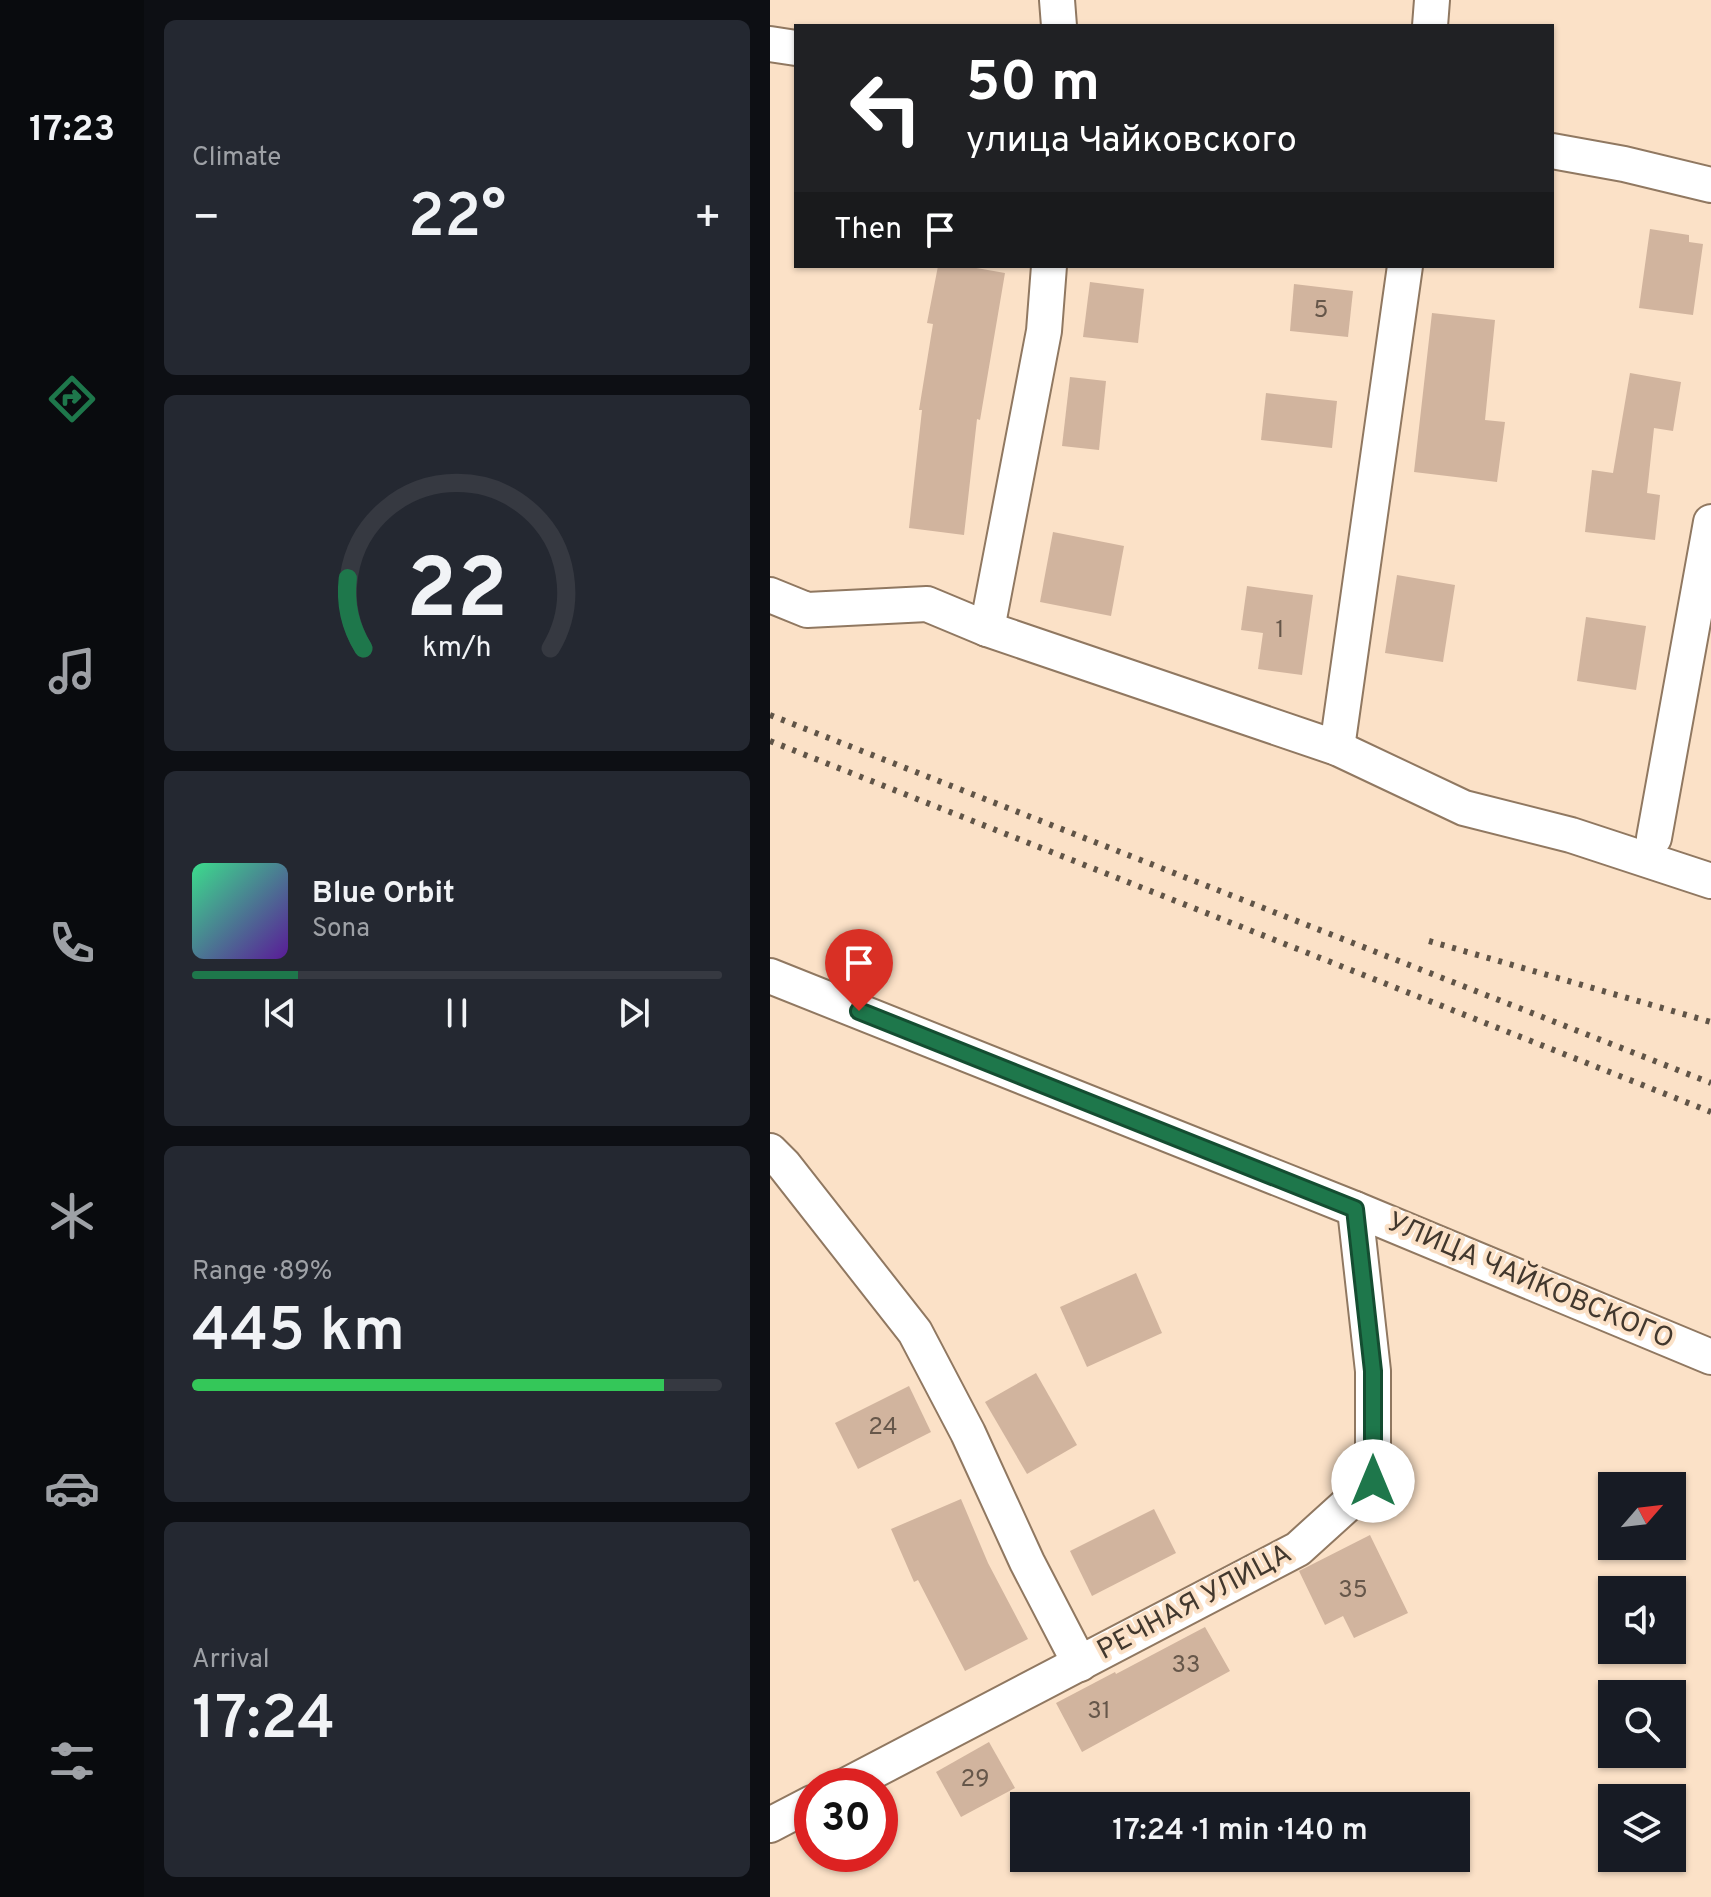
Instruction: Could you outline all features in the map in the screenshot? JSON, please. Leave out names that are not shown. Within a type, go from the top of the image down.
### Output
[{"type":"street","points":[[1057,0],[1059,24]]},
{"type":"street","points":[[1430,24],[1432,0]]},
{"type":"street","points":[[770,44],[794,48]]},
{"type":"street","points":[[1554,151],[1711,185]]},
{"type":"street","points":[[987,629],[1044,331],[1049,268]]},
{"type":"street","points":[[1337,748],[1405,268]]},
{"type":"street","points":[[1654,838],[1711,522]]},
{"type":"street","points":[[770,595],[807,610],[927,604],[987,629],[1337,748],[1464,808],[1571,835],[1711,881]]},
{"type":"street","name":"УЛИЦА ЧАЙКОВСКОГО","points":[[770,976],[1355,1209],[1711,1357]]},
{"type":"street","points":[[770,1151],[915,1332],[968,1433],[1027,1562],[1080,1664]]},
{"type":"street","name":"РЕЧНАЯ УЛИЦА","points":[[880,1768],[1298,1549],[1373,1481],[1373,1371],[1355,1209]]},
{"type":"street","points":[[770,1825],[794,1812]]},
{"type":"building","points":[[1650,229],[1689,235],[1689,242],[1703,244],[1693,315],[1639,308]]},
{"type":"building","points":[[938,268],[976,268],[1005,273],[980,420],[977,419],[964,535],[909,528],[922,410],[919,410],[933,324],[927,323]]},
{"type":"building","points":[[1090,282],[1144,289],[1138,343],[1083,337]]},
{"type":"building","points":[[1294,284],[1353,291],[1348,337],[1290,331]]},
{"type":"building","points":[[1432,313],[1495,320],[1485,420],[1505,422],[1497,482],[1414,472]]},
{"type":"building","points":[[1630,373],[1681,382],[1673,431],[1654,428],[1647,493],[1660,495],[1655,540],[1585,532],[1592,470],[1613,473]]},
{"type":"building","points":[[1070,377],[1106,381],[1099,450],[1062,446]]},
{"type":"building","points":[[1266,393],[1337,401],[1332,448],[1261,440]]},
{"type":"building","points":[[1053,532],[1124,546],[1111,616],[1040,602]]},
{"type":"building","points":[[1397,575],[1455,585],[1443,662],[1385,653]]},
{"type":"building","points":[[1247,586],[1313,595],[1302,675],[1258,669],[1263,633],[1241,630]]},
{"type":"building","points":[[1586,617],[1646,626],[1636,690],[1577,681]]},
{"type":"building","points":[[1136,1273],[1162,1333],[1087,1367],[1060,1307]]},
{"type":"building","points":[[1036,1373],[1077,1445],[1027,1474],[985,1402]]},
{"type":"building","points":[[909,1386],[931,1432],[858,1469],[835,1423]]},
{"type":"building","points":[[961,1499],[988,1563],[1028,1639],[965,1671],[918,1580],[914,1582],[891,1529]]},
{"type":"building","points":[[1154,1509],[1176,1553],[1092,1596],[1070,1551]]},
{"type":"building","points":[[1370,1535],[1408,1613],[1354,1638],[1343,1616],[1325,1625],[1299,1571]]},
{"type":"building","points":[[1205,1627],[1230,1671],[1082,1752],[1056,1703]]},
{"type":"building","points":[[989,1742],[1015,1788],[961,1817],[936,1772]]},
{"type":"railway","points":[[770,715],[1711,1083]]},
{"type":"railway","points":[[770,741],[1711,1112]]},
{"type":"railway","points":[[1429,941],[1711,1022]]},
{"type":"route","points":[[859,1011],[1355,1209],[1373,1371],[1373,1481]]}]
